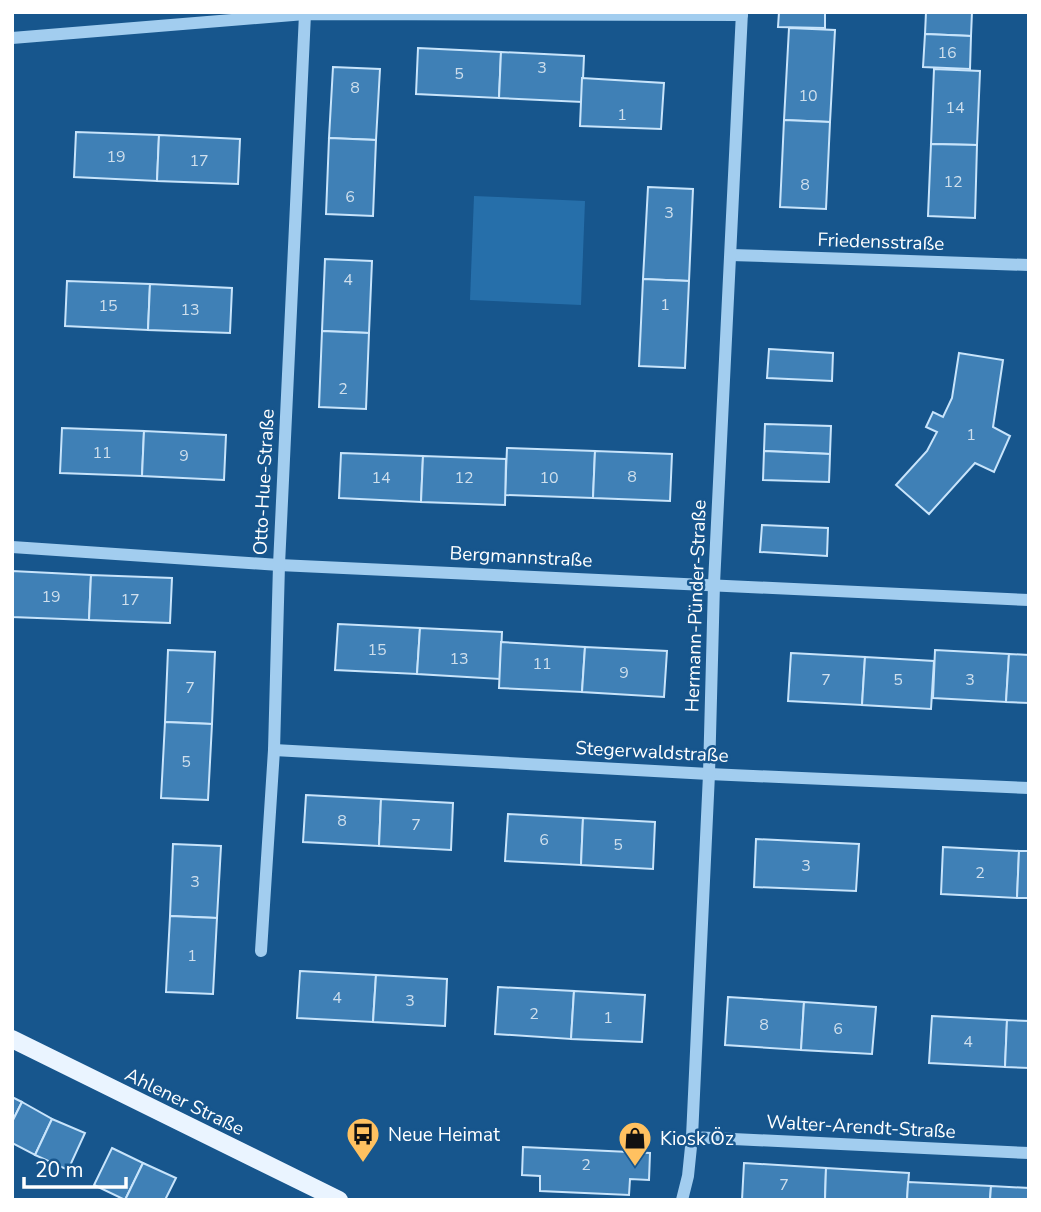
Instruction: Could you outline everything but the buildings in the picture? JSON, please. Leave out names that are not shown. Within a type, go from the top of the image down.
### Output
[{"type":"main road","name":"Ahlener Straße","points":[[12,1039],[330,1198]]},
{"type":"street","points":[[12,38],[305,14],[742,14]]},
{"type":"street","name":"Otto-Hue-Straße","points":[[261,951],[274,750],[279,565],[305,14]]},
{"type":"street","name":"Hermann-Pünder-Straße","points":[[682,1200],[688,1176],[692,1137],[742,14]]},
{"type":"street","name":"Friedensstraße","points":[[731,255],[1029,265]]},
{"type":"street","name":"Bergmannstraße","points":[[12,547],[279,565],[1029,600]]},
{"type":"street","name":"Stegerwaldstraße","points":[[274,750],[709,774],[1029,788]]},
{"type":"street","name":"Walter-Arendt-Straße","points":[[692,1137],[1029,1153]]},
{"type":"shaded area","points":[[474,196],[585,201],[581,305],[470,300]]},
{"type":"place","name":"Neue Heimat","points":[[363,1164]]},
{"type":"place","name":"Kiosk Öz","points":[[635,1168]]}]
